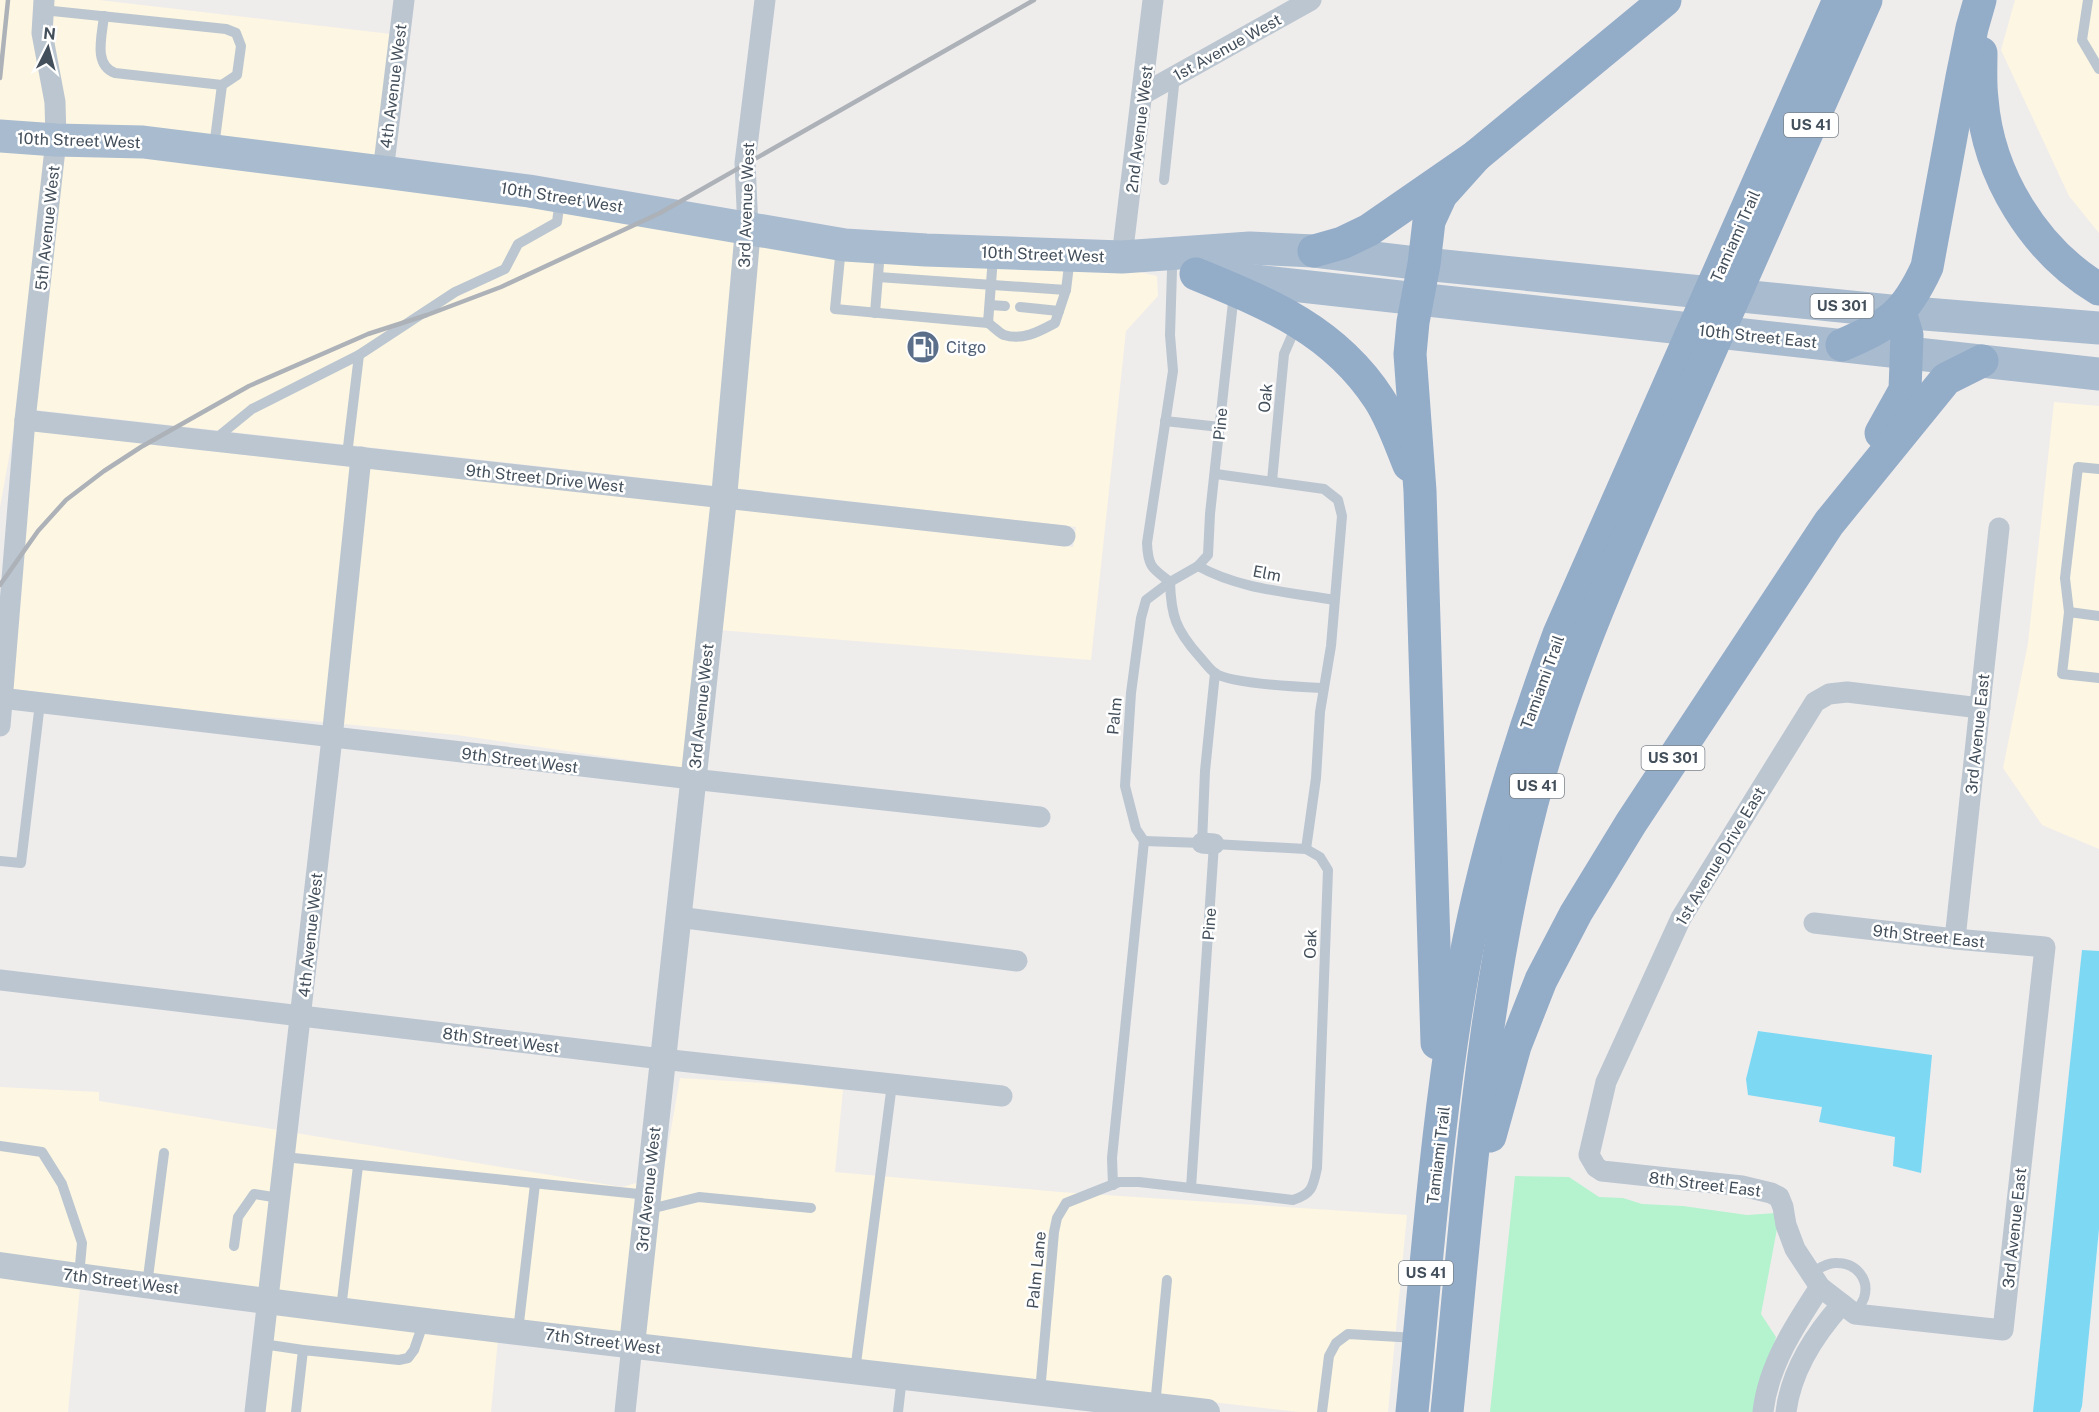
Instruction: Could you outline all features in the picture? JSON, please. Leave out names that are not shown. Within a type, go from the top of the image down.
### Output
[{"type":"highway","points":[[1314,251],[1342,243],[1369,230],[1476,156],[1665,0]]},
{"type":"highway","name":"Tamiami Trail","points":[[1743,249],[1839,0]]},
{"type":"highway","name":"Tamiami Trail","points":[[1412,1412],[1439,1135],[1464,965],[1482,879],[1512,770],[1559,634],[1685,378],[1743,249],[1866,0]]},
{"type":"highway","points":[[1842,345],[1875,331],[1900,312],[1914,294],[1927,267],[1970,38],[1980,0]]},
{"type":"highway","points":[[1985,0],[1982,27],[1982,100],[1992,153],[2023,216],[2048,248],[2099,289]]},
{"type":"highway","points":[[1439,1135],[1420,491],[1410,354],[1429,221],[1441,195],[1476,156]]},
{"type":"highway","points":[[1184,272],[1234,284],[1299,321],[1345,358],[1365,379],[1392,423],[1420,491]]},
{"type":"highway","points":[[1830,523],[1905,390],[1907,335],[1900,312]]},
{"type":"highway","name":"US 301","points":[[1467,1218],[1515,1046],[1541,980],[1576,913],[1631,823],[1830,523],[1946,378],[1982,361]]},
{"type":"highway","name":"Tamiami Trail","points":[[1448,1412],[1483,1058],[1509,901],[1541,772],[1560,710],[1685,378]]},
{"type":"main road","name":"10th Street West","points":[[0,136],[143,142],[382,171],[561,196],[841,244],[879,262],[994,253],[1122,257],[1250,248],[1314,251],[1424,264]]},
{"type":"main road","name":"10th Street West","points":[[1122,257],[1184,272]]},
{"type":"main road","name":"US 301","points":[[1424,264],[1900,312],[2099,328]]},
{"type":"main road","points":[[1234,284],[1417,299]]},
{"type":"main road","name":"10th Street East","points":[[1417,299],[2099,374]]},
{"type":"street","name":"4th Avenue West","points":[[382,171],[404,0]]},
{"type":"street","name":"3rd Avenue West","points":[[625,1412],[724,498],[748,229],[746,163],[765,0]]},
{"type":"street","name":"2nd Avenue West","points":[[1122,257],[1153,0]]},
{"type":"street","name":"1st Avenue West","points":[[1143,93],[1311,0]]},
{"type":"street","name":"5th Avenue West","points":[[0,726],[25,420],[56,140],[55,102],[42,33],[43,5]]},
{"type":"street","name":"5th Avenue West","points":[[0,561],[25,420]]},
{"type":"street","name":"9th Street Drive West","points":[[25,420],[1065,536]]},
{"type":"street","name":"4th Avenue West","points":[[255,1412],[332,738],[354,456]]},
{"type":"street","name":"3rd Avenue East","points":[[1955,939],[1999,528]]},
{"type":"street","name":"1st Avenue Drive East","points":[[1602,1172],[1589,1155],[1606,1082],[1676,928],[1815,702],[1829,694],[1847,692],[1980,708]]},
{"type":"street","name":"9th Street West","points":[[1,698],[332,738],[1040,817]]},
{"type":"street","points":[[678,917],[1017,960]]},
{"type":"street","name":"9th Street East","points":[[1814,923],[2045,947]]},
{"type":"street","name":"3rd Avenue East","points":[[1849,1309],[2003,1330],[2045,947]]},
{"type":"street","name":"8th Street West","points":[[0,980],[662,1059],[1002,1096]]},
{"type":"street","name":"8th Street East","points":[[1602,1172],[1742,1186],[1772,1193],[1779,1197],[1795,1249],[1815,1280],[1849,1309]]},
{"type":"street","name":"7th Street West","points":[[0,1265],[424,1320],[1207,1412]]},
{"type":"street","points":[[1815,1280],[1777,1362],[1764,1406],[1787,1408],[1798,1371],[1811,1344],[1822,1327],[1849,1309]]},
{"type":"street","points":[[1791,1332],[1811,1344]]},
{"type":"lane","points":[[2088,0],[2082,40],[2099,69]]},
{"type":"lane","points":[[43,5],[104,16],[236,33],[241,46],[237,75],[222,85],[115,74],[108,71],[100,57],[104,16]]},
{"type":"lane","points":[[1164,180],[1175,76]]},
{"type":"lane","points":[[214,151],[222,85]]},
{"type":"lane","points":[[214,440],[252,409],[359,355],[455,292],[505,269],[518,244],[557,222],[561,196]]},
{"type":"lane","points":[[841,244],[835,309],[875,313],[904,309],[923,311],[988,323],[1004,334],[1025,336],[1055,323],[1066,290],[1070,255]]},
{"type":"lane","points":[[988,323],[994,253]]},
{"type":"lane","points":[[875,313],[879,262]]},
{"type":"lane","points":[[879,262],[906,284],[945,287],[991,285],[1066,290]]},
{"type":"lane","points":[[1184,272],[1170,335],[1173,371],[1147,543],[1147,559],[1154,569],[1170,582],[1170,607],[1177,627],[1215,673],[1229,678],[1268,684],[1323,688]]},
{"type":"lane","name":"Pine","points":[[1198,566],[1208,555],[1210,514],[1216,474],[1234,284]]},
{"type":"lane","points":[[990,305],[1005,306]]},
{"type":"lane","points":[[1020,308],[1059,311]]},
{"type":"lane","name":"Oak","points":[[1272,481],[1284,354],[1299,321]]},
{"type":"lane","points":[[354,456],[359,355]]},
{"type":"lane","points":[[1166,420],[1220,427]]},
{"type":"lane","points":[[2099,468],[2078,466],[2065,578],[2069,612],[2062,674],[2099,678]]},
{"type":"lane","points":[[1144,841],[1306,849],[1316,778],[1323,688],[1331,646],[1342,516],[1338,500],[1324,489],[1216,474]]},
{"type":"lane","name":"Palm","points":[[1113,1185],[1112,1158],[1144,841],[1136,829],[1125,786],[1136,647],[1146,600],[1170,582],[1198,566]]},
{"type":"lane","name":"Elm","points":[[1198,566],[1217,577],[1248,585],[1334,600]]},
{"type":"lane","points":[[2069,612],[2099,616]]},
{"type":"lane","name":"Pine","points":[[1191,1188],[1208,844],[1205,771],[1215,673]]},
{"type":"lane","points":[[0,861],[21,863],[40,703]]},
{"type":"lane","name":"Oak","points":[[1293,1200],[1310,1191],[1314,1185],[1317,1168],[1328,870],[1320,857],[1306,849]]},
{"type":"lane","points":[[855,1371],[892,1084]]},
{"type":"lane","points":[[0,1146],[42,1152],[62,1184],[82,1243],[79,1276]]},
{"type":"lane","points":[[147,1285],[164,1153]]},
{"type":"lane","points":[[284,1157],[535,1184],[647,1203],[699,1197],[811,1208]]},
{"type":"lane","points":[[341,1309],[358,1166]]},
{"type":"lane","name":"Palm Lane","points":[[1040,1392],[1054,1232],[1057,1218],[1066,1203],[1119,1182],[1139,1182],[1293,1200]]},
{"type":"lane","points":[[518,1331],[535,1184]]},
{"type":"lane","points":[[234,1246],[238,1217],[254,1194],[279,1198]]},
{"type":"lane","points":[[1815,1280],[1829,1264],[1838,1263],[1859,1271],[1864,1278],[1866,1288],[1864,1298],[1849,1309]]},
{"type":"lane","points":[[1155,1406],[1167,1280]]},
{"type":"lane","points":[[263,1344],[399,1360],[408,1358],[414,1350],[424,1320]]},
{"type":"lane","points":[[1322,1412],[1329,1356],[1336,1343],[1348,1334],[1419,1338]]},
{"type":"lane","points":[[296,1412],[303,1350]]},
{"type":"lane","points":[[898,1412],[902,1376]]},
{"type":"shaded area","points":[[0,0],[34,0],[47,129],[0,126]]},
{"type":"shaded area","points":[[53,0],[99,0],[391,34],[375,160],[65,130],[51,31]]},
{"type":"shaded area","points":[[2015,0],[2099,0],[2099,233],[2069,196],[2001,50]]},
{"type":"shaded area","points":[[0,147],[46,150],[16,419],[0,507]]},
{"type":"shaded area","points":[[65,151],[142,153],[528,201],[738,238],[715,486],[35,410]]},
{"type":"shaded area","points":[[756,241],[1121,268],[1157,276],[1158,296],[1126,331],[1091,660],[719,630],[732,509],[1073,547],[1076,527],[734,488]]},
{"type":"shaded area","points":[[2054,402],[2099,406],[2099,849],[2042,825],[2003,768],[2028,643]]},
{"type":"shaded area","points":[[33,431],[351,467],[324,722],[225,714],[13,689]]},
{"type":"shaded area","points":[[369,468],[713,507],[684,768],[457,735],[343,724]]},
{"type":"shaded area","points":[[680,1078],[800,1085],[843,1090],[835,1172],[1060,1192],[1407,1215],[1388,1412],[1299,1412],[642,1336],[659,1177],[663,1175]]},
{"type":"shaded area","points":[[0,1087],[99,1092],[99,1101],[278,1130],[259,1288],[0,1255]]},
{"type":"shaded area","points":[[296,1133],[622,1187],[640,1182],[623,1333],[278,1291]]},
{"type":"shaded area","points":[[0,1276],[80,1287],[68,1412],[0,1412]]},
{"type":"shaded area","points":[[276,1312],[498,1339],[491,1412],[265,1412]]},
{"type":"green space","points":[[1515,1176],[1569,1177],[1599,1197],[1623,1198],[1642,1204],[1683,1206],[1747,1215],[1776,1213],[1777,1229],[1761,1314],[1776,1337],[1756,1412],[1490,1412]]},
{"type":"water","points":[[2082,950],[2099,951],[2099,1229],[2082,1406],[2080,1412],[2033,1412]]},
{"type":"water","points":[[1758,1031],[1932,1055],[1921,1173],[1893,1166],[1895,1137],[1819,1122],[1822,1107],[1748,1095],[1746,1079]]},
{"type":"railway","points":[[0,78],[8,0]]},
{"type":"railway","points":[[0,585],[38,531],[66,500],[141,447],[249,386],[368,334],[501,287],[660,213],[1034,0]]},
{"type":"place","name":"Citgo","points":[[923,347]]}]
